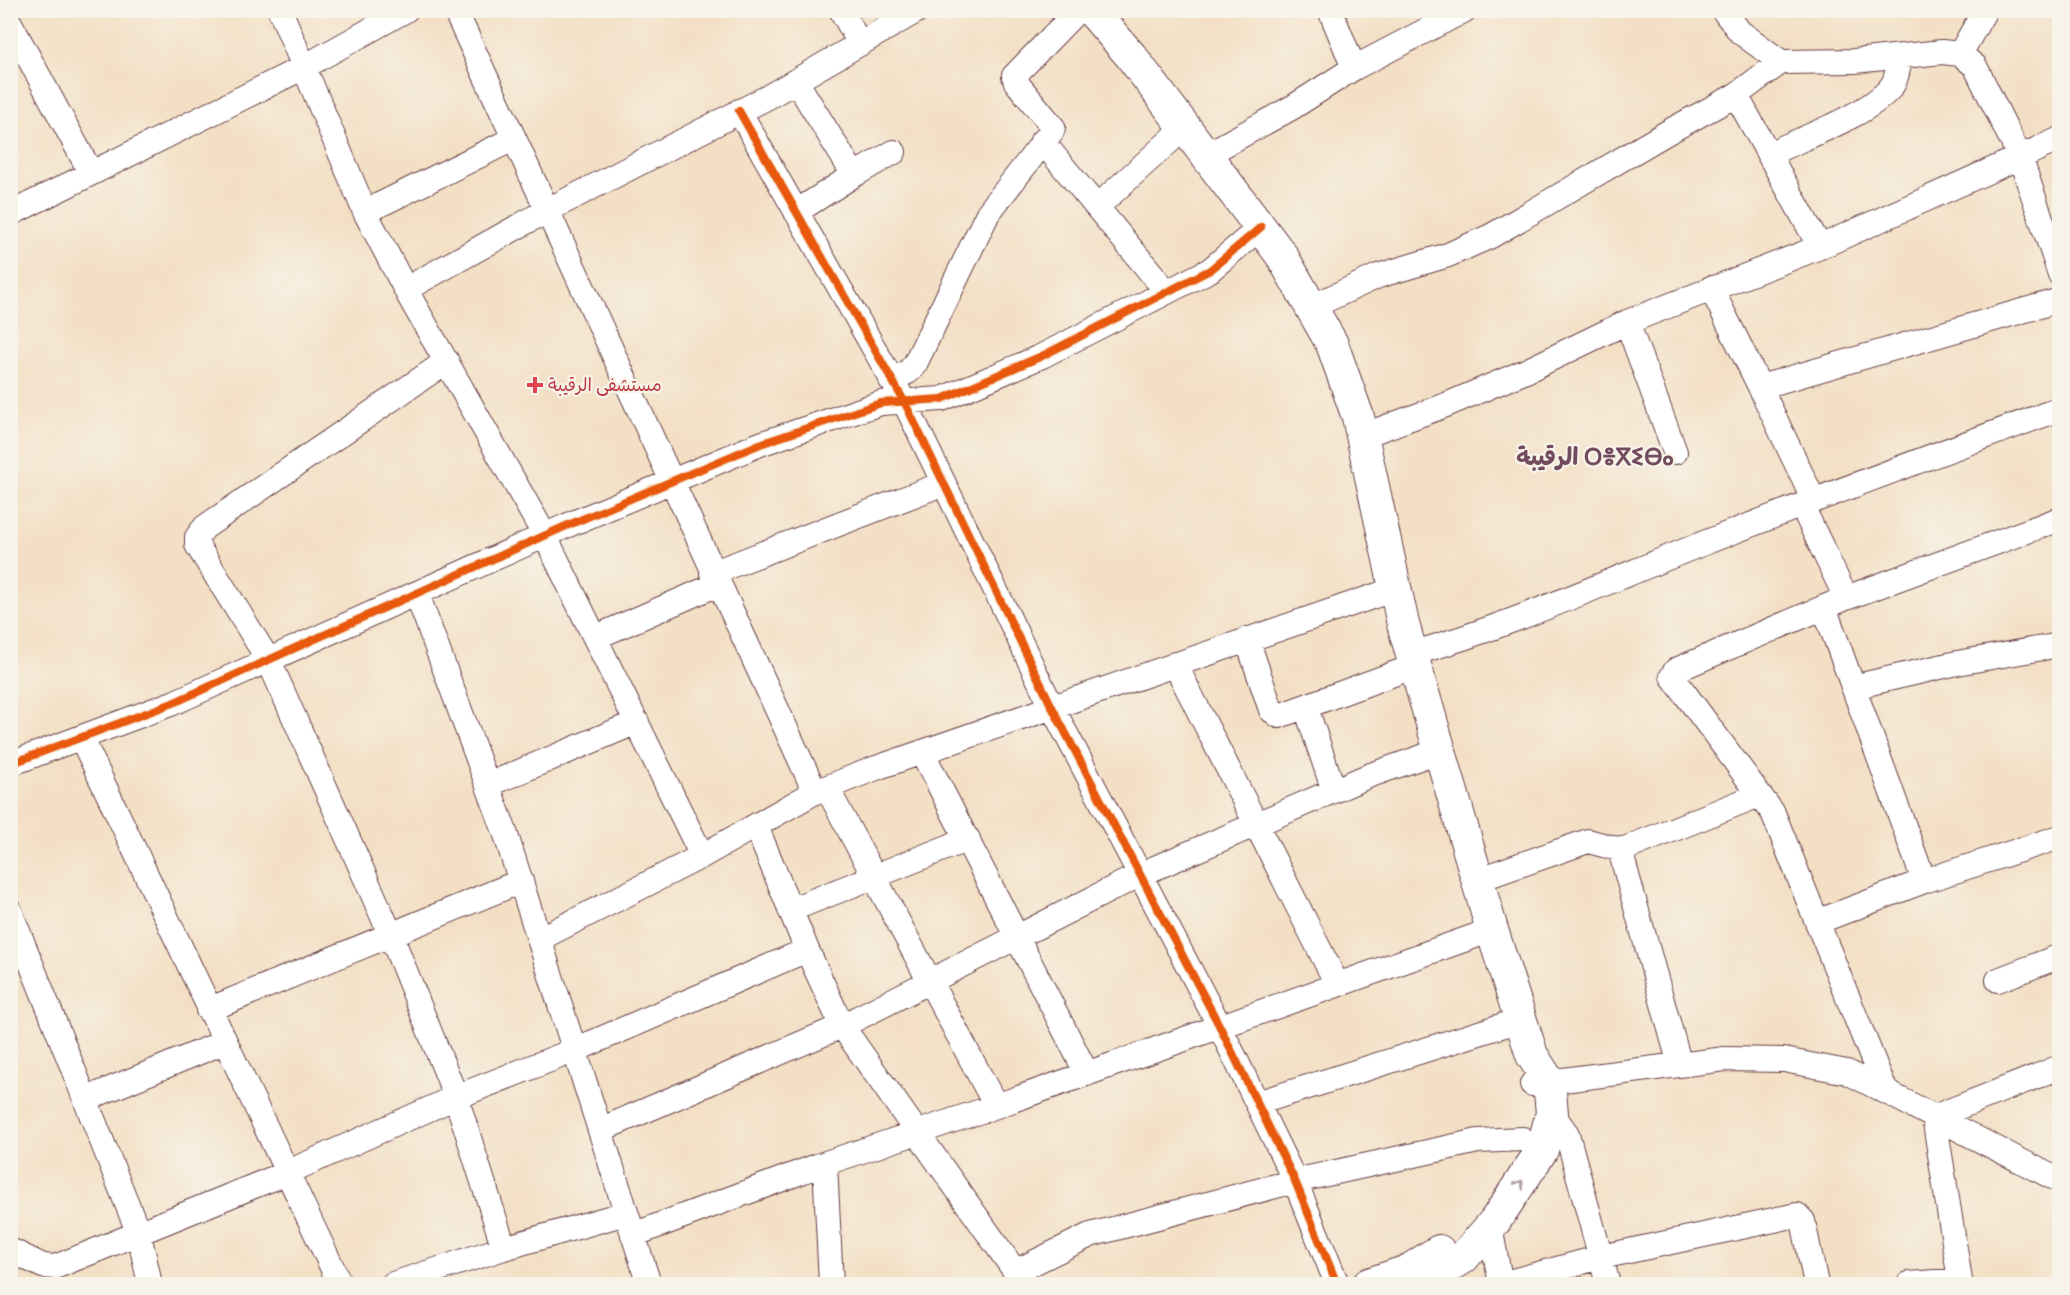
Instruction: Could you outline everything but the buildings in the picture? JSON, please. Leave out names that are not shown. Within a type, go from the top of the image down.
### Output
[{"type":"main road","points":[[1091,10],[1131,56],[1282,256],[1332,344],[1362,436],[1413,660],[1492,930],[1552,1113],[1542,1150],[1490,1227],[1463,1258],[1422,1284]]},
{"type":"main road","points":[[1369,1284],[1408,1271],[1450,1244],[1479,1211],[1523,1139],[1538,1074]]},
{"type":"street","points":[[280,10],[365,212],[545,536],[702,856]]},
{"type":"street","points":[[454,10],[715,578],[821,790],[873,877],[996,1106]]},
{"type":"street","points":[[842,10],[860,44]]},
{"type":"street","points":[[406,289],[546,211],[796,81],[918,10]]},
{"type":"street","points":[[891,380],[908,372],[915,364],[988,213],[1052,131],[1053,127],[1016,82],[1014,76],[1078,10]]},
{"type":"street","points":[[1330,10],[1354,68]]},
{"type":"street","points":[[1206,155],[1293,107],[1354,68],[1466,10]]},
{"type":"street","points":[[1723,10],[1740,32],[1780,62]]},
{"type":"street","points":[[10,214],[304,67],[404,11]]},
{"type":"street","points":[[1960,54],[1978,14]]},
{"type":"street","points":[[10,23],[91,173]]},
{"type":"street","points":[[1311,307],[1378,276],[1448,255],[1491,236],[1668,132],[1736,95],[1780,62],[1901,57],[1942,52],[1960,54],[1975,66],[2020,156],[2060,274]]},
{"type":"street","points":[[1769,154],[1858,112],[1876,101],[1893,86],[1901,57]]},
{"type":"street","points":[[796,81],[854,176]]},
{"type":"street","points":[[1736,95],[1820,247]]},
{"type":"street","points":[[740,111],[904,402],[1052,707],[1219,1025],[1295,1181],[1337,1284]]},
{"type":"street","points":[[1098,206],[1185,127]]},
{"type":"street","points":[[365,212],[513,139]]},
{"type":"street","points":[[1362,436],[1446,405],[1526,371],[1627,322],[1820,247],[2060,139]]},
{"type":"street","points":[[1042,141],[1167,292]]},
{"type":"street","points":[[796,212],[894,152]]},
{"type":"street","points":[[10,764],[82,739],[172,703],[545,536],[760,444],[881,403],[942,399],[1042,356],[1210,270],[1261,227]]},
{"type":"street","points":[[1711,288],[1760,387],[1808,504],[1835,603],[1853,687],[1924,881]]},
{"type":"street","points":[[1760,387],[2060,300]]},
{"type":"street","points":[[1627,322],[1675,452]]},
{"type":"street","points":[[447,361],[205,527],[197,537],[202,554],[268,661],[390,933],[456,1097],[504,1248]]},
{"type":"street","points":[[1247,639],[1274,715],[1279,716],[1306,708],[1413,660],[1808,504],[2060,409]]},
{"type":"street","points":[[596,637],[715,578],[942,484]]},
{"type":"street","points":[[1886,1092],[1773,813],[1672,676],[1676,670],[1835,603],[2060,519]]},
{"type":"street","points":[[539,939],[702,856],[821,790],[922,752],[1395,589]]},
{"type":"street","points":[[417,594],[521,880],[649,1284]]},
{"type":"street","points":[[1853,687],[1957,663],[2060,645]]},
{"type":"street","points":[[1175,664],[1337,984]]},
{"type":"street","points":[[1306,708],[1334,791]]},
{"type":"street","points":[[488,785],[637,722]]},
{"type":"street","points":[[82,739],[208,1010],[340,1284]]},
{"type":"street","points":[[600,1130],[842,1026],[1141,874],[1334,791],[1440,751]]},
{"type":"street","points":[[922,752],[1087,1074]]},
{"type":"street","points":[[1477,880],[1588,841],[1620,850],[1759,795]]},
{"type":"street","points":[[756,826],[807,950],[842,1026],[1019,1278],[1090,1235],[1295,1181],[1478,1141],[1523,1139]]},
{"type":"street","points":[[1817,922],[1924,881],[2060,837]]},
{"type":"street","points":[[790,910],[968,839]]},
{"type":"street","points":[[1620,850],[1680,1065]]},
{"type":"street","points":[[208,1010],[521,880]]},
{"type":"street","points":[[10,911],[17,947],[86,1099],[139,1233],[150,1284]]},
{"type":"street","points":[[393,1284],[504,1248],[630,1224],[825,1164],[916,1131],[996,1106],[1492,930]]},
{"type":"street","points":[[10,1250],[43,1266],[55,1268],[286,1173],[456,1097],[575,1050],[807,950]]},
{"type":"street","points":[[1998,980],[2060,956]]},
{"type":"street","points":[[1257,1103],[1520,1020]]},
{"type":"street","points":[[86,1099],[224,1042]]},
{"type":"street","points":[[1538,1074],[1680,1065],[1725,1059],[1784,1060],[1847,1072],[2060,1181]]},
{"type":"street","points":[[1934,1117],[2060,1067]]},
{"type":"street","points":[[1552,1113],[1567,1134],[1608,1284]]},
{"type":"street","points":[[1909,1284],[1960,1282],[1934,1117]]},
{"type":"street","points":[[825,1164],[831,1284]]},
{"type":"street","points":[[1490,1227],[1501,1284],[1601,1257],[1797,1215],[1803,1221],[1816,1284]]},
{"type":"cycle path","points":[[739,111],[904,401],[1052,707],[1219,1025],[1295,1181],[1337,1284]]},
{"type":"cycle path","points":[[10,764],[173,703],[566,526],[760,444],[881,403],[942,399],[1042,356],[1210,270],[1261,227]]},
{"type":"place","name":"مستشفى الرقيبة","points":[[535,385]]},
{"type":"district","name":"الرقيبة ⵔⴻⴳⵉⴱⴰ","points":[[1595,456]]}]
